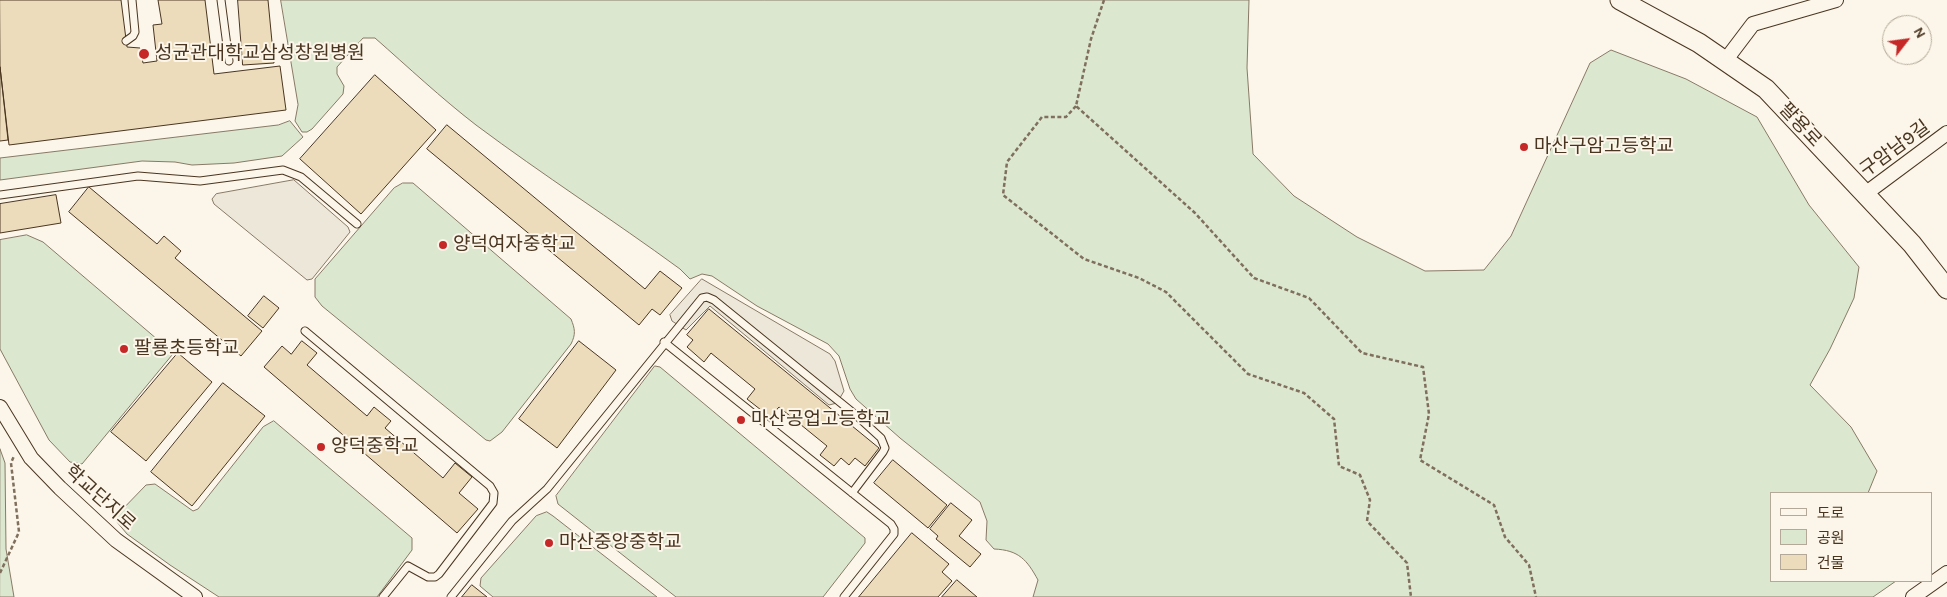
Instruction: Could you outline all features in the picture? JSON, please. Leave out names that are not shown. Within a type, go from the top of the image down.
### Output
[{"type":"main road","name":"팔용로","points":[[1620,0],[1699,44],[1766,89],[1912,244],[1947,289]]},
{"type":"street","points":[[1725,61],[1753,24],[1836,0]]},
{"type":"street","name":"구암남9길","points":[[1864,194],[1947,134]]},
{"type":"street","name":"학교단지로","points":[[0,407],[21,443],[41,469],[116,540],[195,597]]},
{"type":"street","points":[[1913,597],[1947,573]]},
{"type":"lane","points":[[126,41],[135,32],[132,0]]},
{"type":"lane","points":[[221,0],[229,61]]},
{"type":"lane","points":[[0,196],[138,176],[200,181],[283,170],[301,177],[357,224]]},
{"type":"lane","points":[[451,597],[512,522],[546,489],[698,301],[707,297],[714,300],[857,416],[881,438],[885,448],[883,452],[852,493]]},
{"type":"lane","points":[[305,331],[490,486],[494,493],[493,503],[439,574],[435,577],[428,577],[408,566],[383,597]]},
{"type":"lane","points":[[664,342],[891,524],[894,530],[890,539],[844,597]]},
{"type":"path","points":[[1104,0],[1091,39],[1076,106],[1066,117],[1042,117],[1007,162],[1003,195],[1084,259],[1139,278],[1166,292],[1248,374],[1304,392],[1334,420],[1339,466],[1360,474],[1370,500],[1367,521],[1407,563],[1411,597]]},
{"type":"path","points":[[1076,106],[1195,214],[1254,278],[1309,298],[1362,353],[1423,367],[1429,414],[1420,460],[1494,505],[1505,537],[1529,565],[1536,597]]},
{"type":"path","points":[[0,574],[19,532],[11,463],[21,443]]},
{"type":"green space","points":[[281,0],[1249,0],[1247,68],[1253,154],[1294,196],[1357,237],[1425,271],[1484,270],[1511,236],[1590,63],[1611,50],[1686,79],[1757,117],[1809,205],[1859,267],[1854,298],[1830,349],[1810,385],[1851,427],[1877,471],[1868,492],[1770,492],[1770,582],[1895,582],[1873,597],[1033,597],[1038,580],[1026,562],[1010,551],[994,549],[986,540],[987,521],[980,502],[900,438],[856,399],[850,389],[839,356],[828,344],[757,306],[712,276],[702,274],[690,279],[680,269],[655,251],[476,125],[375,38],[363,38],[337,67],[337,74],[344,86],[343,94],[312,129],[307,132],[302,132],[295,121],[298,105]]},
{"type":"green space","points":[[290,121],[303,137],[282,156],[234,163],[192,165],[175,162],[142,161],[0,180],[0,158],[278,125]]},
{"type":"green space","points":[[403,183],[413,183],[571,319],[574,337],[571,344],[502,432],[490,441],[486,440],[322,306],[315,297],[315,279],[394,188]]},
{"type":"green space","points":[[27,235],[43,242],[171,351],[172,355],[82,464],[70,462],[49,440],[0,349],[0,240]]},
{"type":"green space","points":[[655,366],[660,367],[865,538],[865,543],[823,597],[676,597],[558,504],[556,496]]},
{"type":"green space","points":[[274,421],[412,538],[412,550],[377,597],[219,597],[127,534],[117,522],[117,515],[146,485],[155,484],[193,511],[198,509],[263,427]]},
{"type":"green space","points":[[0,449],[5,463],[6,549],[14,597],[0,597]]},
{"type":"green space","name":"마산중앙중학교","points":[[547,512],[657,597],[493,597],[480,586],[481,578],[536,516]]},
{"type":"shaded area","points":[[294,180],[348,227],[350,232],[312,279],[307,280],[214,204],[212,199],[216,194]]},
{"type":"shaded area","points":[[702,279],[830,354],[835,361],[844,391],[837,403],[829,405],[710,306],[686,330],[672,321],[670,315]]},
{"type":"building","name":"성균관대학교삼성창원병원","points":[[0,0],[121,0],[127,47],[140,48],[143,63],[157,61],[153,25],[162,24],[158,0],[205,0],[214,74],[280,66],[286,110],[9,145],[0,67]]},
{"type":"building","points":[[238,0],[268,0],[274,63],[243,65]]},
{"type":"building","points":[[0,67],[8,140],[0,141]]},
{"type":"building","points":[[375,75],[436,130],[361,214],[300,159]]},
{"type":"building","points":[[447,125],[645,289],[660,271],[682,288],[660,315],[652,309],[639,325],[427,149]]},
{"type":"building","points":[[89,187],[157,244],[164,236],[181,251],[175,258],[262,331],[241,356],[69,212]]},
{"type":"building","points":[[56,195],[61,223],[0,233],[0,204]]},
{"type":"building","points":[[264,296],[279,308],[263,328],[248,316]]},
{"type":"building","points":[[709,309],[879,448],[865,466],[855,458],[849,465],[841,458],[834,466],[820,455],[827,446],[779,407],[770,417],[747,399],[755,389],[711,353],[704,362],[687,347],[693,340],[687,335]]},
{"type":"building","points":[[302,341],[317,353],[307,365],[367,416],[374,407],[391,421],[385,428],[443,478],[455,463],[472,477],[459,493],[478,509],[457,533],[264,367],[282,346],[291,354]]},
{"type":"building","points":[[579,341],[616,370],[557,448],[519,419]]},
{"type":"building","points":[[178,353],[212,382],[146,461],[111,432]]},
{"type":"building","points":[[223,383],[265,416],[192,506],[151,472]]},
{"type":"building","points":[[893,460],[947,505],[928,528],[874,483]]},
{"type":"building","points":[[951,503],[972,520],[959,536],[981,554],[970,567],[936,539],[938,536],[930,529]]},
{"type":"building","points":[[912,533],[949,564],[942,572],[952,581],[938,597],[859,597]]},
{"type":"building","points":[[957,580],[977,597],[942,597]]},
{"type":"building","points":[[472,585],[487,597],[462,597]]},
{"type":"place","name":"성균관대학교삼성창원병원","points":[[144,54]]},
{"type":"place","name":"마산구암고등학교","points":[[1524,147]]},
{"type":"place","name":"양덕여자중학교","points":[[443,245]]},
{"type":"place","name":"팔룡초등학교","points":[[124,349]]},
{"type":"place","name":"마산공업고등학교","points":[[741,420]]},
{"type":"place","name":"양덕중학교","points":[[321,447]]},
{"type":"place","name":"마산중앙중학교","points":[[549,543]]}]
